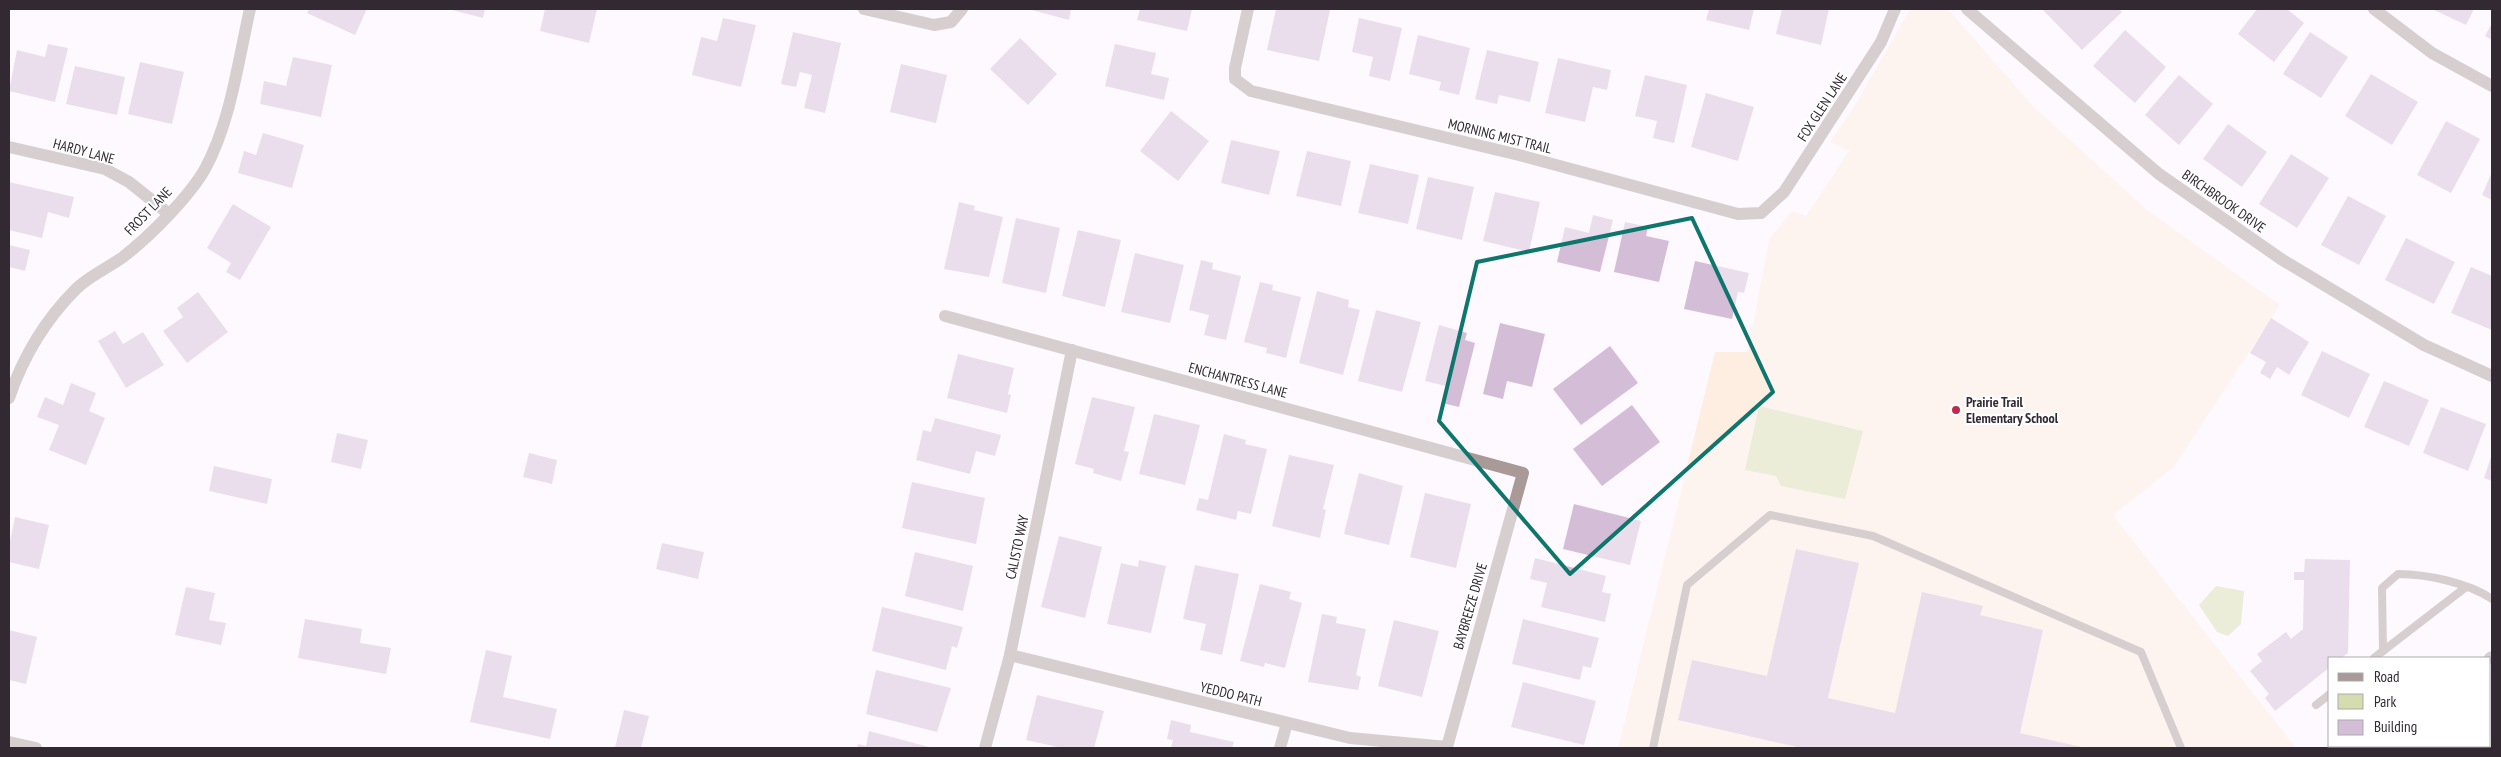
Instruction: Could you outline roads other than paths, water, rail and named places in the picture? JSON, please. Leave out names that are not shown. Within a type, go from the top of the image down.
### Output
[{"type":"street","name":"FROST LANE","points":[[9,398],[30,347],[77,288],[123,256],[169,214],[204,169],[222,128],[250,9]]},
{"type":"street","points":[[864,9],[934,25],[951,22],[962,9]]},
{"type":"street","name":"MORNING MIST TRAIL","points":[[1248,9],[1235,68],[1235,79],[1251,91],[1518,155],[1738,214],[1761,212]]},
{"type":"street","name":"FOX GLEN LANE","points":[[1761,212],[1784,192],[1847,98],[1881,42],[1895,9]]},
{"type":"street","name":"BIRCHBROOK DRIVE","points":[[1966,9],[2159,174],[2298,269],[2424,345],[2492,376]]},
{"type":"street","points":[[2374,9],[2432,53],[2492,86]]},
{"type":"street","name":"HARDY LANE","points":[[9,147],[104,169],[129,182],[169,214]]},
{"type":"street","name":"ENCHANTRESS LANE","points":[[945,316],[1523,473]]},
{"type":"street","name":"CALISTO WAY","points":[[985,748],[1010,655],[1072,350]]},
{"type":"street","name":"BAYBREEZE DRIVE","points":[[1447,747],[1523,473]]},
{"type":"street","name":"YEDDO PATH","points":[[1010,655],[1350,738],[1447,747]]},
{"type":"street","points":[[1280,748],[1287,723]]},
{"type":"street","points":[[9,742],[36,748]]},
{"type":"lane","points":[[1653,748],[1688,585],[1770,515],[1873,536],[2142,652],[2181,748]]},
{"type":"lane","points":[[2383,651],[2382,588],[2398,574],[2418,574],[2483,592],[2492,599]]},
{"type":"lane","points":[[2375,657],[2466,588]]},
{"type":"lane","points":[[2316,705],[2328,696]]},
{"type":"place","name":"Prairie Trail Elementary School","points":[[1956,410]]}]
